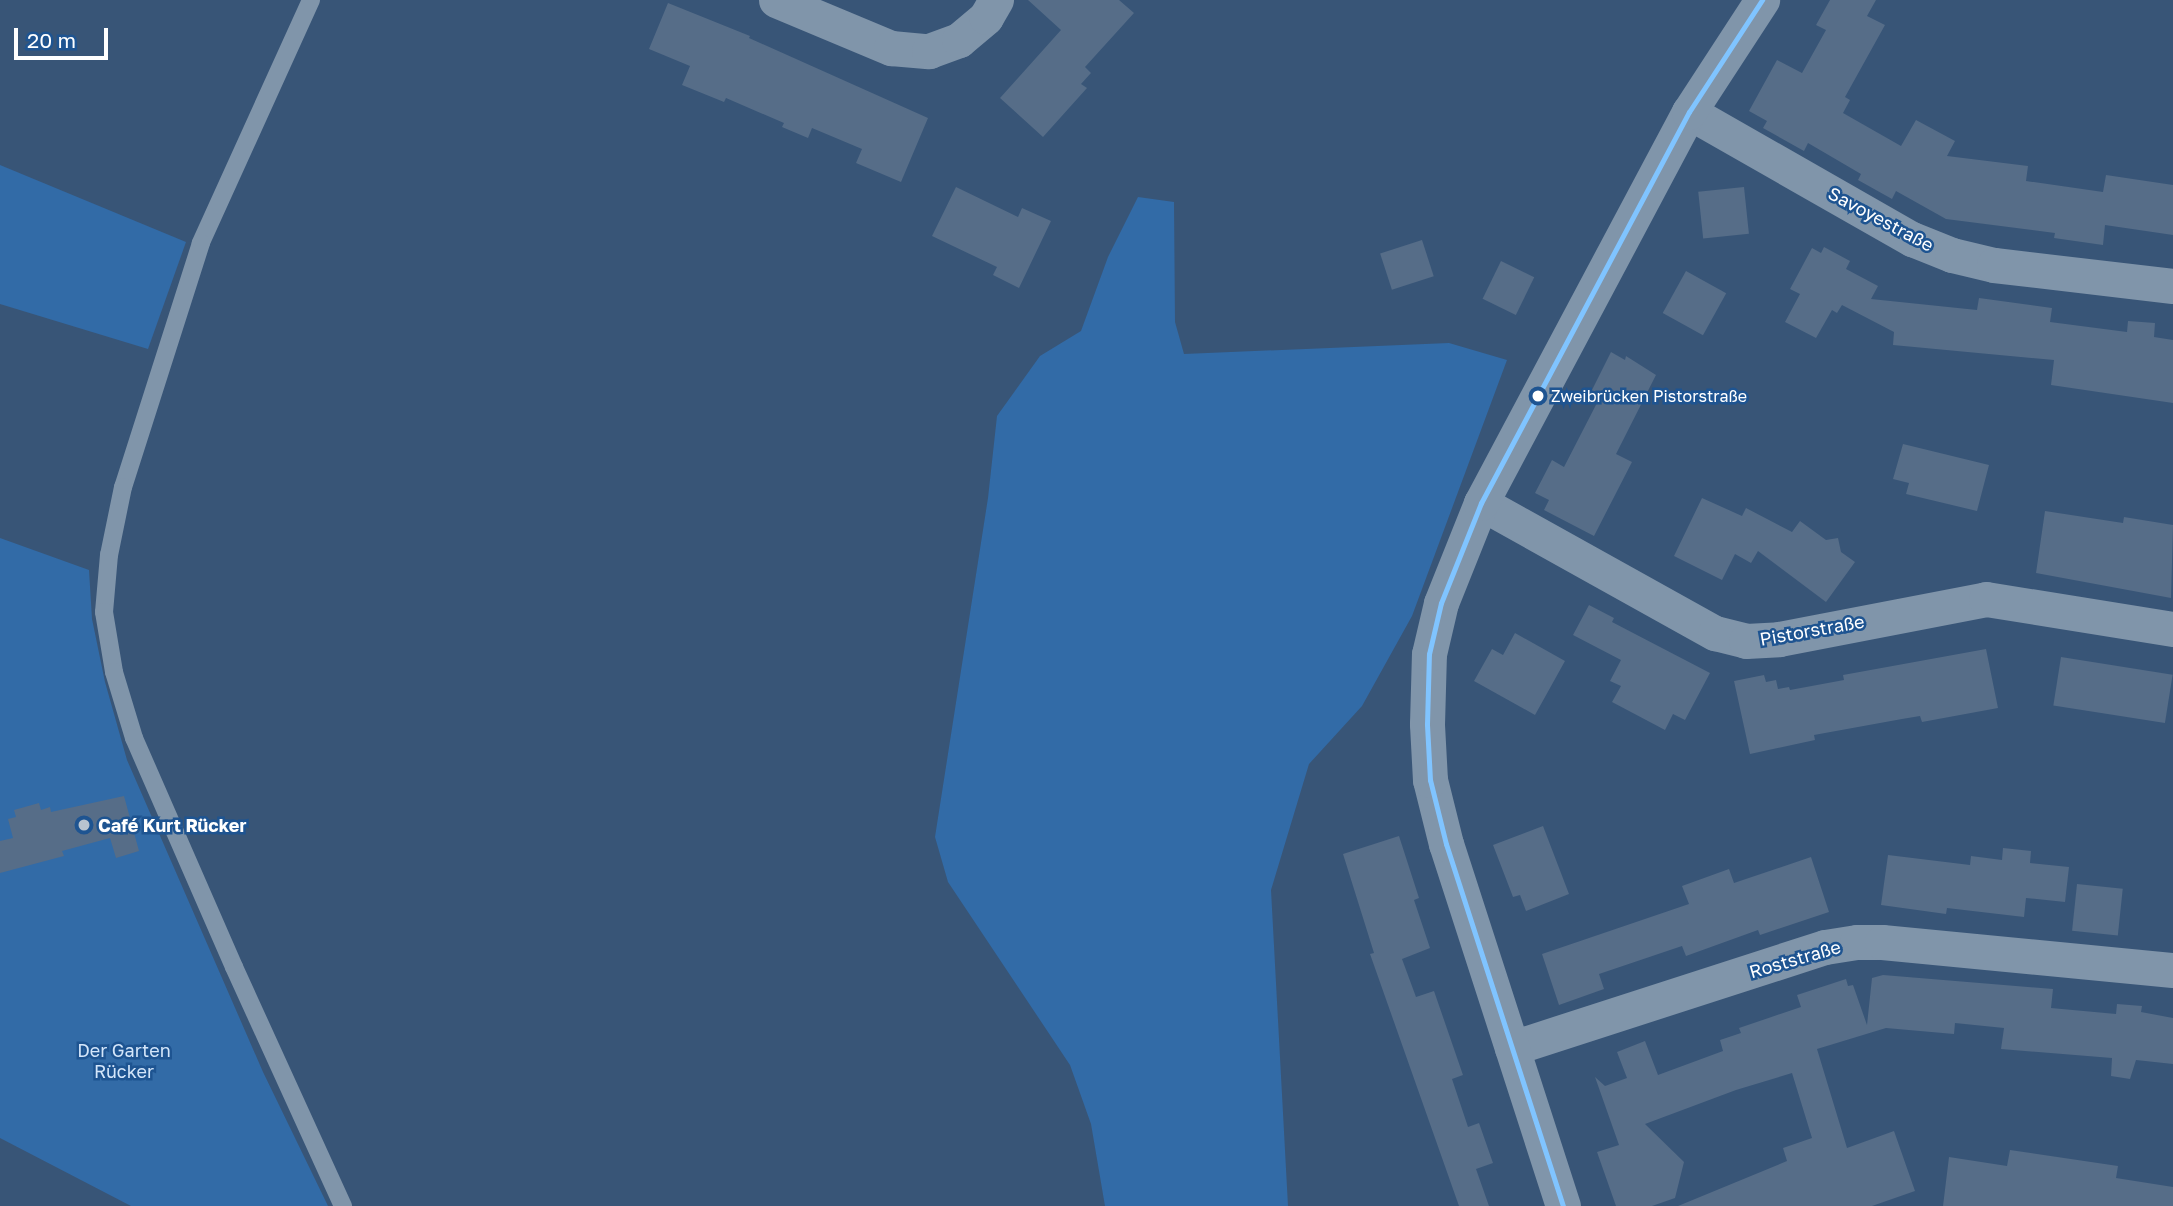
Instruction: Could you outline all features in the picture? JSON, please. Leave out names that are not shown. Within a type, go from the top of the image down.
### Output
[{"type":"street","points":[[776,0],[891,48],[929,51],[959,40],[986,17],[996,0]]},
{"type":"street","points":[[1563,1206],[1446,844],[1430,780],[1427,724],[1429,654],[1441,603],[1481,503],[1689,113],[1762,0]]},
{"type":"street","name":"Savoyestraße","points":[[1689,113],[1912,239],[1952,255],[1994,265],[2173,286]]},
{"type":"street","name":"Pistorstraße","points":[[1481,503],[1715,633],[1746,641],[1779,639],[1986,599],[2173,629]]},
{"type":"street","name":"Roststraße","points":[[1511,1048],[1825,947],[1857,942],[1882,942],[2173,970]]},
{"type":"lane","points":[[311,0],[196,256],[123,487],[109,555],[104,612],[114,672],[134,738],[233,967],[343,1206]]},
{"type":"green space","points":[[0,165],[186,242],[148,349],[0,304]]},
{"type":"green space","points":[[1138,197],[1174,202],[1175,322],[1184,354],[1449,343],[1507,360],[1412,616],[1362,706],[1309,764],[1271,890],[1288,1206],[1105,1206],[1091,1124],[1070,1065],[948,882],[935,837],[988,498],[997,416],[1040,356],[1081,331],[1108,257]]},
{"type":"green space","name":"Der Garten Rücker","points":[[0,538],[89,570],[92,619],[105,682],[127,760],[263,1072],[328,1206],[131,1206],[0,1138]]},
{"type":"building","points":[[1028,0],[1119,0],[1134,13],[1085,67],[1091,73],[1081,84],[1087,88],[1043,137],[1000,98],[1061,30]]},
{"type":"building","points":[[1830,0],[1876,0],[1867,16],[1885,25],[1845,97],[1850,100],[1843,113],[1901,146],[1916,120],[1955,141],[1947,156],[2028,166],[2026,181],[2103,192],[2106,175],[2173,185],[2173,235],[2105,225],[2103,245],[2054,238],[2055,233],[1946,219],[1896,191],[1892,199],[1858,180],[1861,174],[1808,143],[1804,151],[1763,128],[1767,121],[1749,111],[1777,60],[1802,73],[1826,30],[1816,25]]},
{"type":"building","points":[[668,3],[750,36],[749,38],[928,118],[901,182],[856,163],[862,149],[812,128],[808,138],[782,127],[784,123],[726,98],[724,102],[682,85],[690,66],[649,49]]},
{"type":"building","points":[[956,187],[1018,217],[1022,208],[1051,221],[1019,288],[993,275],[997,267],[932,236]]},
{"type":"building","points":[[1744,187],[1749,234],[1703,239],[1698,192]]},
{"type":"building","points":[[1422,240],[1434,276],[1392,290],[1380,254]]},
{"type":"building","points":[[1824,247],[1850,261],[1846,269],[1878,286],[1871,299],[1977,310],[1979,298],[2052,308],[2050,322],[2127,332],[2128,321],[2155,323],[2154,337],[2173,340],[2173,403],[2051,385],[2054,360],[1893,345],[1894,332],[1842,305],[1837,313],[1832,310],[1816,338],[1785,322],[1800,294],[1790,289],[1812,248],[1821,253]]},
{"type":"building","points":[[1501,261],[1534,277],[1516,315],[1483,299]]},
{"type":"building","points":[[1686,271],[1726,293],[1703,335],[1663,313]]},
{"type":"building","points":[[1611,352],[1625,360],[1626,356],[1656,375],[1616,454],[1632,462],[1594,536],[1544,510],[1549,500],[1535,493],[1552,460],[1564,467],[1599,399],[1590,394]]},
{"type":"building","points":[[1903,444],[1989,465],[1977,511],[1906,494],[1909,483],[1893,479]]},
{"type":"building","points":[[1702,498],[1742,516],[1746,508],[1792,532],[1800,521],[1826,540],[1838,538],[1841,552],[1855,562],[1826,602],[1758,551],[1751,563],[1735,554],[1722,580],[1674,556]]},
{"type":"building","points":[[2045,511],[2123,523],[2124,517],[2173,525],[2171,598],[2036,573]]},
{"type":"building","points":[[1589,605],[1614,618],[1612,622],[1710,673],[1685,720],[1673,714],[1665,730],[1612,702],[1621,686],[1610,681],[1621,660],[1573,635]]},
{"type":"building","points":[[1515,633],[1565,661],[1535,715],[1474,681],[1492,649],[1503,655]]},
{"type":"building","points":[[1986,649],[1998,708],[1922,722],[1920,716],[1814,735],[1815,740],[1750,754],[1734,681],[1764,675],[1766,682],[1776,680],[1778,689],[1789,687],[1790,690],[1844,680],[1843,675]]},
{"type":"building","points":[[2061,657],[2173,675],[2165,723],[2053,705]]},
{"type":"building","points":[[124,796],[139,851],[116,858],[110,838],[62,851],[64,856],[0,873],[0,841],[13,838],[8,819],[16,817],[14,810],[39,803],[41,810],[50,807],[51,812]]},
{"type":"building","points":[[1543,826],[1569,894],[1526,911],[1520,895],[1513,897],[1493,845]]},
{"type":"building","points":[[1399,836],[1419,898],[1414,900],[1430,948],[1402,959],[1416,997],[1434,991],[1463,1075],[1452,1079],[1468,1127],[1479,1123],[1493,1163],[1476,1169],[1489,1206],[1459,1206],[1370,954],[1374,953],[1343,854]]},
{"type":"building","points":[[2003,848],[2031,851],[2030,863],[2069,867],[2065,902],[2026,898],[2024,917],[1947,908],[1946,914],[1881,905],[1888,855],[1970,865],[1971,856],[2002,860]]},
{"type":"building","points":[[1811,857],[1829,912],[1760,935],[1758,930],[1686,956],[1682,946],[1599,974],[1604,989],[1559,1005],[1542,954],[1689,904],[1682,886],[1729,869],[1734,883]]},
{"type":"building","points":[[2077,884],[2123,889],[2118,936],[2072,931]]},
{"type":"building","points":[[1883,975],[2053,989],[2051,1008],[2116,1014],[2117,1004],[2142,1006],[2141,1012],[2173,1018],[2173,1064],[2136,1060],[2130,1079],[2111,1076],[2112,1058],[2001,1049],[2004,1028],[1955,1023],[1954,1034],[1886,1028],[1817,1049],[1847,1148],[1894,1131],[1915,1191],[1872,1206],[1678,1206],[1787,1161],[1783,1148],[1812,1138],[1792,1073],[1736,1090],[1645,1124],[1684,1162],[1675,1198],[1652,1206],[1616,1206],[1597,1152],[1619,1145],[1595,1077],[1605,1086],[1627,1078],[1617,1052],[1645,1041],[1658,1075],[1723,1051],[1720,1040],[1741,1033],[1739,1028],[1801,1007],[1797,995],[1846,979],[1848,986],[1853,985],[1867,1025],[1872,978]]},
{"type":"building","points":[[2010,1150],[2118,1166],[2116,1178],[2173,1187],[2173,1206],[1943,1206],[1949,1157],[2007,1166]]},
{"type":"transit line","points":[[1563,1206],[1446,844],[1430,780],[1427,724],[1429,654],[1441,603],[1481,503],[1689,112],[1762,0]]},
{"type":"place","name":"Zweibrücken Pistorstraße","points":[[1538,396]]},
{"type":"place","name":"Café Kurt Rücker","points":[[84,825]]}]
